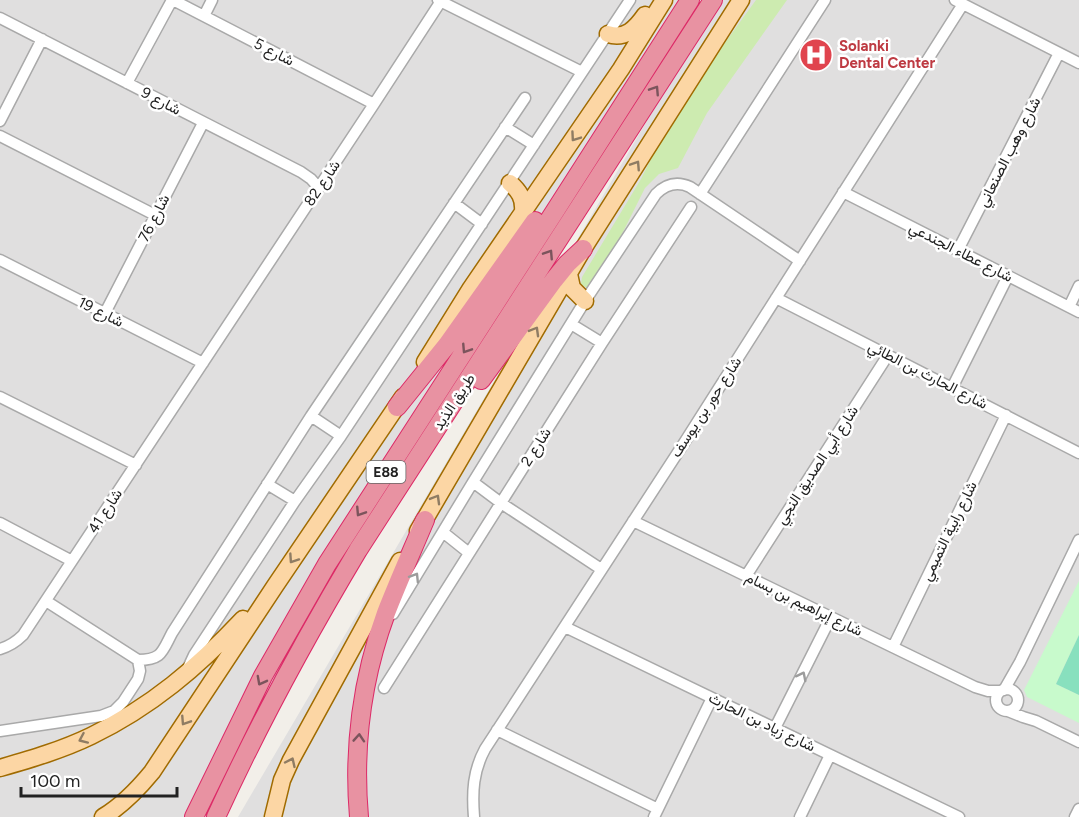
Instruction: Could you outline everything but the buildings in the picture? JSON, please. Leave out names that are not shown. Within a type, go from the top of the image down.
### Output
[{"type":"highway","name":"طريق الذيد","points":[[194,817],[259,686],[327,564],[690,0]]},
{"type":"highway","name":"طريق الذيد","points":[[216,817],[257,732],[358,550],[713,0]]},
{"type":"highway","points":[[397,407],[447,345],[566,178],[599,140]]},
{"type":"highway","points":[[423,450],[452,422],[554,280],[583,249]]},
{"type":"highway","points":[[359,817],[357,786],[359,730],[371,667],[386,613],[425,520]]},
{"type":"main road","points":[[273,817],[282,780],[291,760],[389,581],[583,249],[741,0]]},
{"type":"main road","points":[[608,34],[618,36],[631,32],[646,13],[663,1]]},
{"type":"main road","points":[[103,817],[123,803],[152,772],[397,407],[471,288],[621,69],[663,1]]},
{"type":"main road","points":[[510,183],[519,191],[523,211]]},
{"type":"main road","points":[[569,274],[572,288],[585,301]]},
{"type":"main road","points":[[0,768],[59,750],[128,716],[162,693],[214,650],[275,586]]},
{"type":"street","name":"شارع 5","points":[[173,0],[374,104]]},
{"type":"street","points":[[127,83],[173,0]]},
{"type":"street","points":[[204,16],[212,0]]},
{"type":"street","points":[[185,675],[194,655],[295,501],[341,436],[630,0]]},
{"type":"street","points":[[700,194],[825,0]]},
{"type":"street","points":[[439,1],[582,72]]},
{"type":"street","name":"شارع 82","points":[[202,363],[374,104],[439,1]]},
{"type":"street","points":[[959,2],[1079,63]]},
{"type":"street","name":"شارع حور بن يوسف","points":[[474,817],[474,774],[480,757],[496,730],[800,261],[959,2]]},
{"type":"street","name":"شارع 9","points":[[0,18],[301,172],[319,188]]},
{"type":"street","points":[[0,121],[42,39]]},
{"type":"street","name":"شارع وهب الصنعاني","points":[[958,250],[1059,53]]},
{"type":"street","points":[[46,601],[138,660],[152,659],[162,653],[172,633],[311,416],[525,98]]},
{"type":"street","name":"شارع 76","points":[[105,313],[203,123]]},
{"type":"street","points":[[505,127],[534,145]]},
{"type":"street","points":[[0,136],[155,215]]},
{"type":"street","points":[[371,667],[398,605],[585,301],[661,188],[667,185],[685,185],[800,261]]},
{"type":"street","name":"شارع عطاء الجندعي","points":[[843,192],[1074,309]]},
{"type":"street","points":[[454,203],[482,224]]},
{"type":"street","name":"شارع 2","points":[[384,688],[602,343],[691,207]]},
{"type":"street","name":"شارع 19","points":[[0,260],[202,363]]},
{"type":"street","points":[[952,388],[1008,276]]},
{"type":"street","points":[[1074,309],[1079,286]]},
{"type":"street","name":"شارع الحارث بن الطائي","points":[[776,298],[1079,453]]},
{"type":"street","points":[[571,324],[602,343]]},
{"type":"street","name":"شارع أبي الصديق النجي","points":[[746,576],[888,355]]},
{"type":"street","name":"شارع 41","points":[[0,649],[16,642],[23,635],[202,363]]},
{"type":"street","points":[[0,397],[136,465]]},
{"type":"street","name":"شارع رابية التميمي","points":[[893,647],[1005,415]]},
{"type":"street","points":[[311,416],[341,436]]},
{"type":"street","points":[[473,482],[602,569]]},
{"type":"street","points":[[267,484],[295,501]]},
{"type":"street","name":"شارع إبراهيم بن بسام","points":[[633,521],[975,687],[997,703]]},
{"type":"street","points":[[0,523],[72,561]]},
{"type":"street","points":[[444,533],[469,553]]},
{"type":"street","points":[[1079,540],[1020,662],[998,694],[997,703],[1001,709],[1036,721],[1079,742]]},
{"type":"street","points":[[776,728],[831,617]]},
{"type":"street","name":"شارع زياد بن الحارث","points":[[564,627],[776,728],[940,813],[959,817]]},
{"type":"street","points":[[0,731],[101,716],[114,711],[138,679],[140,670],[138,660]]},
{"type":"street","points":[[1008,711],[1015,707],[1016,679],[1020,662]]},
{"type":"street","name":"شارع إبراهيم بن بسام","points":[[975,687],[1002,690]]},
{"type":"street","points":[[1002,690],[1012,690],[1036,721]]},
{"type":"street","points":[[496,730],[656,813],[712,698]]},
{"type":"street","points":[[800,817],[830,755]]},
{"type":"street","points":[[0,761],[22,762]]},
{"type":"street","points":[[1075,817],[1079,809]]},
{"type":"shaded area","points":[[0,0],[701,0],[322,593],[217,788],[205,817],[0,817]]},
{"type":"shaded area","points":[[718,0],[1079,0],[1079,817],[238,817]]},
{"type":"green space","points":[[756,0],[787,0],[707,113],[678,168],[659,174],[645,188],[619,240],[590,288],[585,287],[581,284],[582,277],[641,179],[673,114]]},
{"type":"green space","points":[[1079,581],[1079,635],[1056,684],[1079,695],[1079,723],[1027,697],[1024,690]]},
{"type":"green space","points":[[1079,635],[1079,695],[1056,684]]},
{"type":"place","name":"Solanki Dental Center","points":[[816,55]]}]
